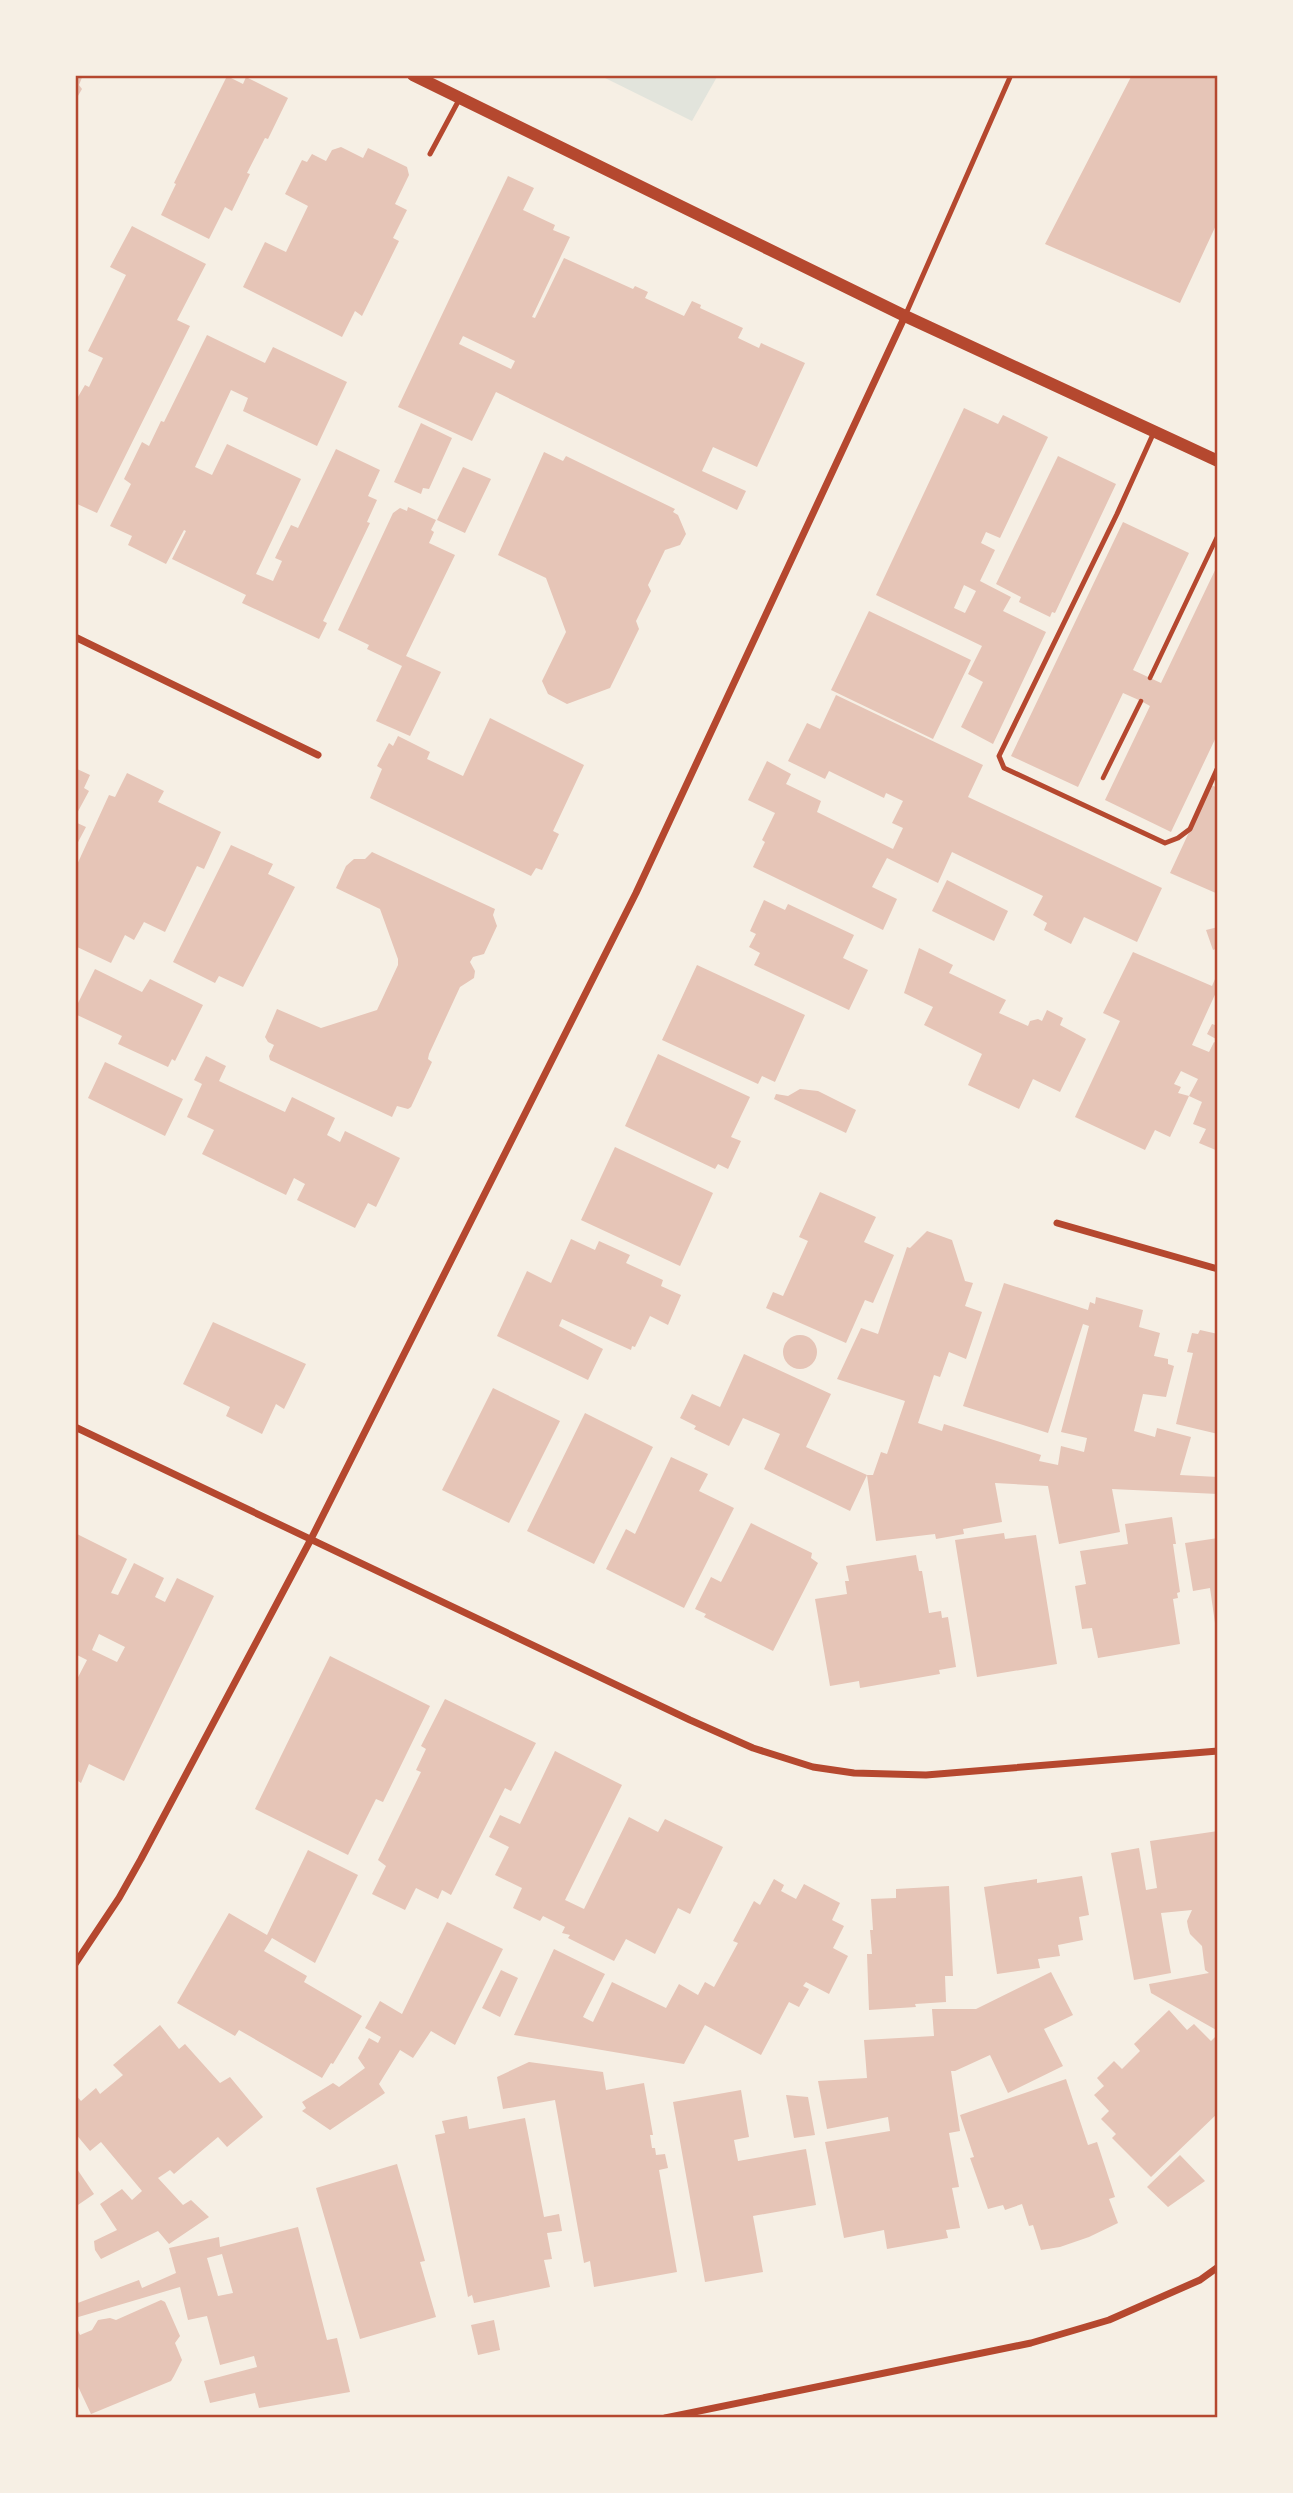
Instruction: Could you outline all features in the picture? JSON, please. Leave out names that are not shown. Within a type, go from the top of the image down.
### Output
[{"type":"street","points":[[414,75],[905,316],[1218,461]]},
{"type":"street","points":[[75,1964],[119,1898],[141,1859],[310,1541],[636,893],[905,316]]},
{"type":"street","points":[[75,636],[318,755]]},
{"type":"street","points":[[1057,1223],[1218,1269]]},
{"type":"street","points":[[75,1427],[690,1720],[752,1748],[813,1767],[854,1773],[926,1775],[1218,1751]]},
{"type":"street","points":[[665,2418],[1031,2343],[1109,2320],[1200,2280],[1218,2267]]},
{"type":"lane","points":[[905,316],[1011,75]]},
{"type":"lane","points":[[430,154],[460,98]]},
{"type":"lane","points":[[1154,432],[999,756],[1004,768],[1165,843],[1190,829],[1218,766]]},
{"type":"path","points":[[1150,678],[1218,535]]},
{"type":"path","points":[[1089,808],[1140,701]]},
{"type":"shaded area","points":[[599,75],[718,75],[692,121]]},
{"type":"building","points":[[75,75],[83,75],[79,85],[82,89],[75,101]]},
{"type":"building","points":[[1132,75],[1218,75],[1218,221],[1180,303],[1045,244]]},
{"type":"building","points":[[227,76],[243,84],[246,77],[288,98],[268,139],[265,138],[247,173],[250,174],[232,211],[225,207],[209,239],[161,215]]},
{"type":"building","points":[[341,147],[363,158],[368,148],[407,167],[409,175],[395,204],[407,210],[393,238],[399,241],[362,316],[355,311],[342,337],[243,287],[265,242],[286,252],[308,206],[285,194],[302,160],[307,162],[312,154],[326,161],[332,150]]},
{"type":"building","points":[[508,176],[534,188],[523,210],[555,225],[553,230],[570,237],[532,317],[535,318],[564,258],[633,289],[635,286],[648,292],[645,298],[684,316],[692,301],[701,305],[700,308],[743,328],[738,338],[759,348],[761,343],[805,363],[757,467],[713,447],[702,471],[746,491],[737,510],[496,392],[472,441],[398,407]],"holes":[[[463,336],[515,361],[511,369],[459,344]]]},
{"type":"building","points":[[132,226],[206,264],[177,320],[190,326],[97,513],[75,503],[75,402],[85,385],[89,387],[103,358],[88,351],[126,275],[110,267]]},
{"type":"building","points":[[207,335],[265,363],[273,347],[347,382],[317,446],[243,411],[248,398],[231,390],[195,467],[212,475],[227,444],[301,479],[256,574],[273,581],[282,561],[275,558],[291,525],[298,528],[336,449],[380,470],[368,496],[377,500],[367,522],[370,523],[323,621],[327,623],[319,639],[242,603],[246,595],[172,559],[186,531],[184,530],[166,564],[128,545],[132,536],[110,526],[131,484],[124,479],[142,442],[149,446],[161,421],[164,422]]},
{"type":"building","points":[[964,408],[998,424],[1003,415],[1048,437],[1000,538],[986,532],[981,543],[995,550],[980,581],[1011,597],[1003,611],[1046,632],[993,744],[961,727],[983,682],[968,674],[982,646],[876,595]],"holes":[[[964,585],[976,591],[965,613],[954,608]]]},
{"type":"building","points":[[421,423],[452,438],[429,489],[423,488],[421,494],[394,482]]},
{"type":"building","points":[[544,452],[563,461],[566,456],[675,509],[673,512],[678,515],[686,534],[680,545],[665,550],[648,585],[651,591],[636,621],[639,629],[610,688],[567,704],[548,694],[542,681],[566,632],[546,578],[498,555]]},
{"type":"building","points":[[1058,456],[1116,484],[1055,613],[1052,612],[1050,617],[1019,602],[1021,597],[996,584]]},
{"type":"building","points":[[463,467],[491,479],[465,533],[437,520]]},
{"type":"building","points":[[408,507],[436,520],[429,543],[455,555],[406,656],[441,672],[410,736],[376,721],[402,666],[367,649],[369,645],[338,630],[393,513],[400,508],[407,511]]},
{"type":"building","points":[[1123,522],[1189,553],[1133,670],[1161,683],[1218,564],[1218,733],[1171,832],[1105,800],[1150,706],[1141,701],[1123,693],[1078,787],[1011,756]]},
{"type":"building","points":[[869,611],[971,660],[933,739],[831,690]]},
{"type":"building","points":[[836,695],[983,765],[968,797],[1162,888],[1137,942],[1084,917],[1071,944],[1044,930],[1047,923],[1033,915],[1043,896],[952,852],[938,883],[887,858],[872,887],[897,899],[883,930],[753,867],[775,813],[748,800],[767,761],[791,774],[786,784],[821,801],[817,812],[893,849],[903,828],[892,823],[903,801],[886,793],[884,798],[829,771],[825,779],[788,761],[807,723],[820,729]]},
{"type":"building","points":[[490,718],[584,765],[553,831],[559,834],[542,870],[536,868],[531,876],[370,798],[382,769],[377,766],[389,743],[393,746],[398,736],[430,752],[427,759],[463,776]]},
{"type":"building","points":[[75,768],[90,775],[84,788],[89,791],[75,817]]},
{"type":"building","points":[[127,773],[164,791],[158,802],[221,832],[204,869],[197,866],[165,932],[144,922],[134,940],[125,935],[111,963],[75,946],[75,869],[109,795],[115,797]]},
{"type":"building","points":[[1211,785],[1218,788],[1218,894],[1170,873]]},
{"type":"building","points":[[75,822],[86,827],[75,848]]},
{"type":"building","points":[[231,845],[273,864],[268,874],[295,887],[243,987],[219,976],[215,983],[173,962]]},
{"type":"building","points":[[372,852],[495,909],[493,915],[497,926],[484,954],[473,957],[470,962],[475,971],[474,978],[460,987],[429,1054],[428,1059],[432,1062],[411,1107],[408,1109],[397,1106],[392,1117],[270,1060],[274,1045],[265,1037],[277,1009],[321,1028],[377,1010],[398,965],[398,959],[380,909],[336,888],[346,866],[354,859],[365,859]]},
{"type":"building","points":[[947,880],[1008,911],[994,941],[932,911]]},
{"type":"building","points":[[764,900],[785,910],[788,904],[854,935],[843,958],[868,970],[849,1010],[754,965],[760,953],[749,947],[756,934],[750,931]]},
{"type":"building","points":[[1218,927],[1218,948],[1213,950],[1206,930]]},
{"type":"building","points":[[919,948],[953,965],[949,973],[1006,1000],[999,1013],[1028,1026],[1030,1021],[1042,1021],[1047,1010],[1063,1018],[1060,1025],[1086,1039],[1060,1092],[1033,1079],[1019,1109],[968,1085],[982,1054],[924,1025],[933,1007],[904,993]]},
{"type":"building","points":[[1133,952],[1212,986],[1218,972],[1218,988],[1192,1045],[1209,1052],[1214,1042],[1218,1044],[1218,1151],[1199,1143],[1206,1129],[1193,1124],[1202,1102],[1189,1096],[1170,1137],[1155,1130],[1145,1150],[1075,1117],[1120,1021],[1103,1013]],"holes":[[[1181,1071],[1198,1079],[1189,1096],[1178,1093],[1181,1087],[1174,1084]]]},
{"type":"building","points":[[697,965],[805,1015],[775,1082],[762,1076],[758,1084],[662,1040]]},
{"type":"building","points":[[95,969],[142,992],[150,979],[203,1005],[175,1061],[172,1059],[168,1067],[118,1044],[122,1036],[75,1014]]},
{"type":"building","points":[[1212,1024],[1218,1026],[1216,1039],[1207,1034]]},
{"type":"building","points":[[658,1054],[750,1097],[731,1137],[741,1141],[728,1169],[718,1164],[715,1169],[625,1126]]},
{"type":"building","points":[[206,1056],[226,1066],[219,1081],[285,1112],[292,1097],[335,1118],[327,1135],[340,1142],[345,1131],[400,1158],[376,1207],[368,1203],[355,1228],[297,1200],[305,1184],[294,1178],[286,1195],[202,1154],[214,1130],[187,1117],[202,1084],[194,1080]]},
{"type":"building","points":[[105,1062],[183,1099],[165,1136],[88,1098]]},
{"type":"building","points":[[800,1089],[818,1091],[856,1110],[846,1133],[774,1099],[776,1094],[788,1096]]},
{"type":"building","points":[[615,1147],[713,1193],[680,1266],[581,1220]]},
{"type":"building","points":[[820,1192],[876,1217],[864,1242],[894,1255],[873,1303],[865,1300],[846,1343],[766,1308],[773,1292],[783,1296],[808,1241],[799,1237]]},
{"type":"building","points":[[927,1231],[952,1240],[965,1281],[973,1283],[965,1306],[982,1312],[966,1359],[949,1352],[940,1377],[934,1375],[918,1423],[942,1431],[944,1424],[1041,1455],[1039,1461],[1058,1465],[1061,1446],[1084,1452],[1087,1438],[1061,1432],[1089,1326],[1083,1324],[1048,1433],[963,1406],[1004,1283],[1088,1310],[1090,1302],[1095,1304],[1096,1297],[1143,1310],[1139,1327],[1160,1333],[1154,1356],[1168,1359],[1168,1364],[1174,1366],[1166,1397],[1143,1394],[1134,1431],[1155,1437],[1157,1428],[1191,1437],[1180,1475],[1218,1477],[1218,1494],[1112,1489],[1120,1532],[1059,1544],[1048,1486],[995,1483],[1002,1522],[963,1529],[964,1534],[936,1539],[935,1534],[876,1541],[867,1475],[873,1475],[881,1452],[887,1454],[905,1401],[837,1379],[861,1328],[878,1334],[907,1247],[910,1248]]},
{"type":"building","points":[[571,1239],[595,1250],[599,1241],[630,1255],[626,1263],[663,1280],[661,1286],[681,1295],[668,1325],[650,1316],[631,1350],[562,1319],[559,1326],[603,1349],[588,1380],[497,1336],[527,1271],[551,1283]]},
{"type":"building","points":[[213,1322],[306,1364],[284,1409],[276,1404],[262,1434],[226,1416],[230,1407],[183,1384]]},
{"type":"building","points":[[1200,1330],[1218,1334],[1218,1434],[1176,1424],[1193,1353],[1187,1352],[1192,1333],[1198,1334]]},
{"type":"building","points":[[800,1335],[812,1340],[817,1352],[812,1364],[800,1369],[788,1364],[783,1352],[788,1340]]},
{"type":"building","points":[[744,1354],[831,1394],[806,1447],[867,1475],[850,1511],[764,1469],[780,1434],[743,1418],[729,1446],[694,1429],[696,1426],[680,1418],[692,1394],[720,1407]]},
{"type":"building","points":[[493,1388],[560,1421],[509,1523],[442,1490]]},
{"type":"building","points":[[585,1413],[653,1447],[594,1564],[527,1531]]},
{"type":"building","points":[[671,1457],[708,1474],[699,1491],[734,1508],[684,1608],[606,1569],[626,1529],[635,1534]]},
{"type":"building","points":[[1172,1517],[1180,1592],[1177,1593],[1178,1598],[1173,1599],[1180,1644],[1098,1658],[1092,1628],[1082,1629],[1075,1586],[1086,1584],[1080,1551],[1128,1544],[1125,1524]]},
{"type":"building","points":[[751,1523],[812,1553],[811,1558],[818,1563],[773,1651],[704,1617],[706,1614],[695,1609],[711,1577],[721,1582]]},
{"type":"building","points":[[75,1533],[127,1559],[111,1593],[118,1595],[134,1563],[164,1578],[155,1597],[165,1602],[177,1578],[214,1596],[124,1781],[89,1764],[81,1783],[78,1781],[75,1787],[75,1683],[87,1660],[75,1654]],"holes":[[[99,1634],[125,1647],[117,1662],[92,1650]]]},
{"type":"building","points":[[1004,1533],[1005,1539],[1036,1535],[1057,1664],[977,1677],[955,1540]]},
{"type":"building","points":[[1218,1538],[1216,1630],[1210,1588],[1193,1591],[1185,1543]]},
{"type":"building","points":[[916,1555],[919,1571],[922,1571],[929,1613],[941,1611],[942,1618],[948,1617],[956,1667],[939,1670],[940,1674],[860,1688],[859,1681],[830,1686],[815,1599],[847,1594],[845,1581],[849,1581],[846,1566]]},
{"type":"building","points":[[330,1656],[430,1706],[383,1802],[376,1799],[348,1855],[255,1809]]},
{"type":"building","points":[[445,1699],[536,1743],[511,1791],[505,1788],[451,1895],[442,1890],[438,1899],[416,1888],[405,1910],[372,1894],[386,1866],[378,1860],[421,1772],[416,1770],[426,1749],[421,1746]]},
{"type":"building","points":[[555,1751],[622,1785],[565,1900],[584,1909],[629,1817],[658,1832],[665,1819],[723,1847],[690,1914],[678,1908],[655,1954],[626,1939],[614,1961],[568,1938],[570,1935],[562,1933],[565,1927],[543,1916],[540,1921],[513,1908],[522,1888],[495,1875],[509,1847],[489,1837],[500,1815],[520,1824]]},
{"type":"building","points":[[1218,1831],[1218,2031],[1151,1993],[1149,1984],[1209,1973],[1205,1970],[1202,1946],[1190,1934],[1188,1927],[1187,1921],[1192,1910],[1161,1913],[1171,1973],[1134,1980],[1111,1853],[1139,1848],[1146,1890],[1157,1888],[1150,1841]]},
{"type":"building","points":[[308,1850],[358,1875],[315,1963],[272,1938],[264,1951],[307,1976],[304,1982],[362,2016],[322,2078],[239,2030],[235,2036],[177,2003],[229,1913],[267,1935]]},
{"type":"building","points":[[1082,1876],[1089,1915],[1079,1917],[1083,1940],[1058,1945],[1060,1956],[1038,1959],[1040,1968],[997,1974],[984,1887]]},
{"type":"building","points":[[774,1879],[784,1885],[781,1891],[796,1899],[804,1884],[840,1903],[832,1920],[844,1926],[833,1948],[848,1956],[829,1994],[806,1982],[803,1986],[809,1989],[799,2007],[789,2002],[761,2055],[705,2025],[684,2064],[514,2035],[554,1949],[605,1974],[583,2017],[593,2022],[612,1982],[666,2008],[679,1984],[698,1995],[705,1982],[714,1987],[738,1943],[733,1941],[754,1901],[760,1905]]},
{"type":"building","points":[[949,1886],[953,1976],[945,1976],[946,2002],[869,2010],[867,1954],[872,1954],[871,1899],[896,1898],[896,1889]]},
{"type":"building","points":[[447,1922],[503,1949],[455,2045],[431,2031],[413,2058],[400,2050],[379,2084],[385,2093],[330,2130],[302,2111],[306,2108],[302,2102],[333,2083],[339,2087],[365,2068],[358,2058],[369,2038],[378,2043],[381,2037],[365,2028],[380,2001],[402,2014]]},
{"type":"building","points":[[501,1970],[518,1978],[500,2017],[482,2008]]},
{"type":"building","points":[[1051,1972],[1073,2015],[1044,2029],[1063,2066],[1008,2093],[990,2055],[951,2071],[960,2131],[949,2133],[959,2187],[952,2188],[960,2228],[946,2230],[948,2238],[887,2249],[884,2230],[844,2238],[825,2142],[890,2131],[888,2117],[827,2129],[818,2081],[867,2078],[864,2040],[934,2036],[932,2009],[976,2009]]},
{"type":"building","points":[[1169,2010],[1187,2030],[1194,2024],[1211,2041],[1218,2034],[1218,2113],[1151,2177],[1112,2138],[1116,2134],[1101,2119],[1109,2111],[1094,2095],[1104,2086],[1097,2078],[1114,2061],[1122,2069],[1140,2051],[1134,2044]]},
{"type":"building","points":[[160,2025],[179,2049],[185,2044],[220,2083],[230,2077],[263,2117],[227,2147],[218,2137],[174,2174],[170,2170],[158,2178],[183,2205],[191,2200],[209,2217],[169,2244],[158,2231],[101,2259],[95,2250],[94,2241],[117,2230],[100,2204],[122,2189],[132,2200],[142,2191],[101,2142],[90,2151],[75,2133],[75,2094],[81,2101],[96,2088],[100,2094],[123,2075],[113,2065]]},
{"type":"building","points":[[529,2062],[603,2072],[606,2090],[644,2083],[653,2135],[650,2135],[652,2148],[655,2148],[656,2155],[665,2154],[668,2168],[659,2170],[677,2272],[594,2287],[590,2261],[584,2263],[555,2100],[503,2109],[497,2077]]},
{"type":"building","points":[[1066,2079],[1088,2145],[1097,2142],[1115,2197],[1109,2199],[1118,2223],[1089,2237],[1041,2250],[1033,2225],[1029,2226],[1022,2204],[1005,2210],[1003,2205],[988,2209],[970,2158],[974,2157],[960,2115]]},
{"type":"building","points":[[741,2090],[749,2137],[734,2140],[738,2161],[806,2149],[816,2205],[753,2216],[763,2272],[705,2282],[673,2102]]},
{"type":"building","points":[[786,2095],[808,2097],[815,2135],[794,2138]]},
{"type":"building","points":[[467,2116],[469,2129],[525,2118],[544,2217],[559,2214],[562,2231],[547,2233],[552,2259],[544,2260],[550,2287],[474,2303],[472,2295],[468,2297],[435,2135],[445,2133],[442,2121]]},
{"type":"building","points":[[1180,2155],[1205,2181],[1168,2207],[1147,2187]]},
{"type":"building","points":[[397,2164],[425,2261],[420,2262],[436,2317],[360,2339],[316,2188]]},
{"type":"building","points":[[75,2166],[94,2194],[75,2207]]},
{"type":"building","points":[[298,2227],[327,2340],[337,2338],[350,2392],[259,2408],[255,2393],[210,2403],[204,2381],[257,2367],[254,2356],[220,2365],[207,2316],[188,2320],[180,2287],[75,2318],[75,2304],[139,2280],[142,2288],[176,2273],[169,2248],[219,2237],[220,2247]],"holes":[[[222,2254],[233,2293],[218,2296],[207,2258]]]},
{"type":"building","points":[[161,2300],[165,2302],[180,2336],[175,2343],[182,2360],[171,2381],[91,2414],[75,2380],[75,2324],[80,2335],[92,2330],[98,2320],[116,2320]]},
{"type":"building","points":[[494,2320],[500,2350],[478,2355],[471,2325]]}]
